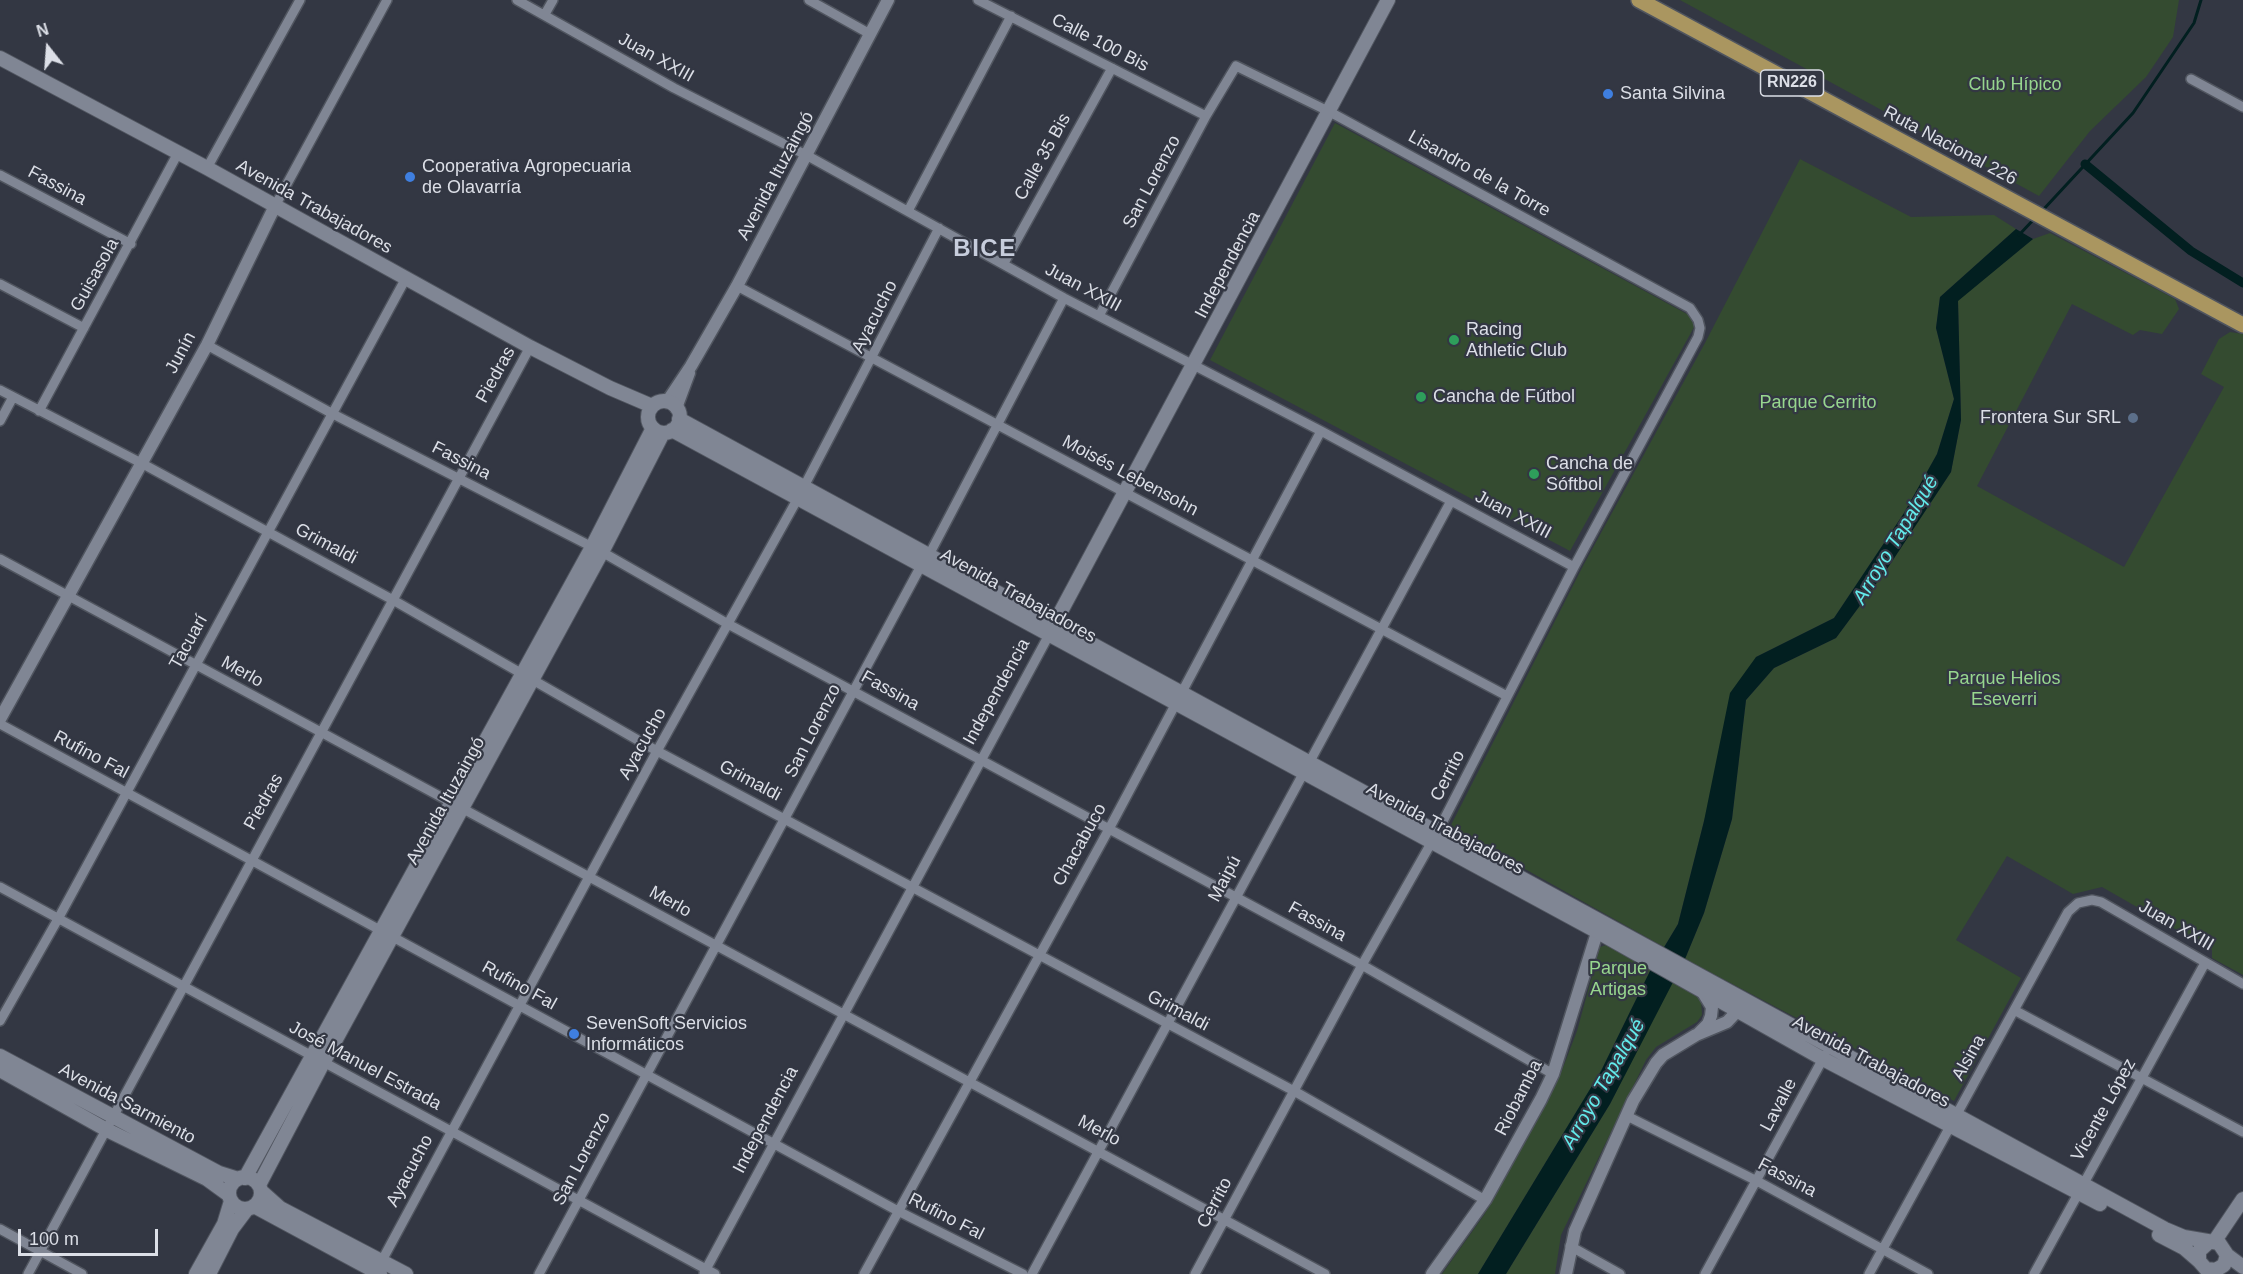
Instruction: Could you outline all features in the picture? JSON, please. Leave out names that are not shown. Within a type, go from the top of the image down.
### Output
[{"type":"highway","name":"Ruta Nacional 226","points":[[1639,0],[2243,325]]},
{"type":"main road","name":"Independencia","points":[[1052,628],[1388,0]]},
{"type":"main road","name":"Avenida Trabajadores","points":[[0,58],[207,168],[530,347],[926,559],[1599,927],[1747,1000],[1830,1046],[1954,1120],[2234,1274]]},
{"type":"main road","name":"Avenida Ituzaingó","points":[[260,1188],[318,1060],[597,549],[664,418]]},
{"type":"main road","name":"Avenida Trabajadores","points":[[1626,940],[1701,992],[1823,1059],[1954,1120]]},
{"type":"main road","name":"Avenida Sarmiento","points":[[0,1056],[110,1124],[207,1179],[230,1198]]},
{"type":"main road","name":"Avenida Ituzaingó","points":[[242,1178],[318,1060]]},
{"type":"main road","name":"Avenida Sarmiento","points":[[0,1071],[219,1173],[242,1178]]},
{"type":"main road","points":[[196,1274],[224,1224],[231,1186],[242,1178],[260,1188],[280,1208],[378,1270]]},
{"type":"main road","points":[[209,1274],[232,1228],[260,1200],[260,1188]]},
{"type":"main road","name":"Avenida Trabajadores","points":[[2080,1188],[2165,1229],[2212,1242],[2213,1263]]},
{"type":"main road","points":[[230,1198],[237,1208],[251,1208],[378,1270],[406,1274]]},
{"type":"main road","points":[[2240,1205],[2213,1263],[2199,1251],[2212,1242],[2240,1205]]},
{"type":"main road","name":"Avenida Trabajadores","points":[[2213,1263],[2243,1267]]},
{"type":"street","points":[[207,168],[300,0]]},
{"type":"street","name":"Junín","points":[[0,719],[143,464],[207,345],[275,206],[387,0]]},
{"type":"street","name":"Juan XXIII","points":[[517,0],[674,88],[808,156],[1004,262],[1064,298],[1322,431],[1574,567]]},
{"type":"street","points":[[545,14],[553,0]]},
{"type":"street","points":[[809,0],[870,34]]},
{"type":"street","name":"Avenida Ituzaingó","points":[[664,418],[808,156],[888,0]]},
{"type":"street","name":"Calle 100 Bis","points":[[978,0],[1206,116]]},
{"type":"street","points":[[908,211],[1011,16]]},
{"type":"street","name":"Lisandro de la Torre","points":[[1236,66],[1330,112],[1690,308],[1698,320]]},
{"type":"street","name":"San Lorenzo","points":[[1099,316],[1206,116],[1236,66]]},
{"type":"street","name":"Calle 35 Bis","points":[[1004,262],[1112,68]]},
{"type":"street","points":[[2191,79],[2243,107]]},
{"type":"street","name":"Guisasola","points":[[39,411],[178,153]]},
{"type":"street","name":"Fassina","points":[[1,178],[131,244]]},
{"type":"street","name":"Ayacucho","points":[[378,1270],[451,1130],[657,751],[801,493],[939,228]]},
{"type":"street","name":"Tacuarí","points":[[0,1021],[58,920],[406,278]]},
{"type":"street","points":[[0,284],[84,328]]},
{"type":"street","name":"Moisés Lebensohn","points":[[737,286],[872,360],[1125,491],[1507,696]]},
{"type":"street","name":"San Lorenzo","points":[[540,1274],[645,1075],[787,818],[1064,298]]},
{"type":"street","name":"Cerrito","points":[[1195,1274],[1362,965],[1435,837],[1574,567],[1698,337],[1698,320]]},
{"type":"street","name":"Fassina","points":[[207,345],[333,414],[597,549],[728,624],[1362,965],[1553,1074]]},
{"type":"street","name":"Piedras","points":[[28,1274],[530,347]]},
{"type":"street","name":"Grimaldi","points":[[0,390],[143,464],[393,600],[657,751],[787,818],[1037,956],[1294,1091],[1485,1200]]},
{"type":"street","points":[[0,421],[13,398]]},
{"type":"street","name":"Chacabuco","points":[[864,1274],[1037,956],[1109,829],[1322,431]]},
{"type":"street","name":"Maipú","points":[[1032,1274],[1305,766],[1451,501]]},
{"type":"street","name":"Merlo","points":[[0,559],[321,734],[970,1080],[1325,1274]]},
{"type":"street","name":"Independencia","points":[[708,1272],[774,1142],[1052,628]]},
{"type":"street","name":"Rufino Fal","points":[[0,724],[645,1075],[774,1142],[898,1211],[1023,1274]]},
{"type":"street","name":"José Manuel Estrada","points":[[0,887],[451,1130],[708,1272]]},
{"type":"street","name":"Juan XXIII","points":[[2092,900],[2101,902],[2243,984]]},
{"type":"street","name":"Alsina","points":[[1869,1274],[2068,912],[2078,903],[2092,900]]},
{"type":"street","name":"Riobamba","points":[[1432,1274],[1485,1200],[1553,1074],[1599,927]]},
{"type":"street","name":"Vicente López","points":[[2034,1274],[2205,963]]},
{"type":"street","points":[[1566,1274],[1570,1246],[1627,1116],[1656,1063],[1708,1024],[1712,1007],[1701,992]]},
{"type":"street","points":[[1696,1035],[1727,1023],[1747,1000]]},
{"type":"street","points":[[2014,1010],[2243,1132]]},
{"type":"street","name":"Lavalle","points":[[1705,1274],[1830,1046]]},
{"type":"street","name":"Fassina","points":[[1627,1116],[1757,1180],[1928,1274]]},
{"type":"street","points":[[0,1229],[82,1274]]},
{"type":"street","points":[[1570,1246],[1620,1274]]},
{"type":"green space","name":"Club Hípico","points":[[1680,0],[2179,0],[2173,37],[2146,77],[2090,131],[2039,196]]},
{"type":"green space","name":"Racing Athletic Club","points":[[1335,123],[1698,320],[1570,551],[1210,360]]},
{"type":"green space","name":"Parque Cerrito","points":[[1800,159],[1911,217],[1994,215],[2016,229],[1940,297],[1936,328],[1954,399],[1937,454],[1904,513],[1834,618],[1756,657],[1704,821],[1678,924],[1664,947],[1450,827],[1584,564],[1705,343]]},
{"type":"green space","name":"Parque Helios Eseverri","points":[[2050,233],[2175,299],[2179,309],[2162,334],[2140,330],[2133,335],[2072,304],[1977,486],[2124,567],[2224,387],[2201,374],[2219,339],[2230,332],[2243,334],[2243,975],[2212,958],[2212,950],[2102,887],[2073,894],[2007,856],[1956,940],[2021,978],[1954,1101],[1685,959],[1704,913],[1732,819],[1746,700],[1774,668],[1836,638],[1887,569],[1951,472],[1961,420],[1958,300],[2033,239]]},
{"type":"green space","name":"Parque Artigas","points":[[1609,944],[1651,969],[1601,1071],[1478,1274],[1442,1274],[1484,1215],[1559,1078],[1577,1031],[1600,947]]},
{"type":"green space","name":"Parque Artigas","points":[[1672,981],[1701,999],[1702,1015],[1697,1022],[1656,1047],[1646,1060],[1561,1235],[1555,1274],[1506,1274],[1610,1104]]},
{"type":"water","points":[[2016,229],[2033,239],[1958,301],[1961,420],[1951,472],[1887,569],[1836,638],[1774,668],[1746,700],[1732,819],[1704,913],[1685,959],[1610,1104],[1506,1274],[1478,1274],[1601,1071],[1651,969],[1678,924],[1704,821],[1730,693],[1756,657],[1834,618],[1904,513],[1937,454],[1954,399],[1936,328],[1940,297]]},
{"type":"waterway","name":"Arroyo Tapalqué","points":[[2042,211],[2133,113],[2194,23],[2201,0]]},
{"type":"waterway","points":[[2085,164],[2191,251],[2243,283]]},
{"type":"waterway","name":"Arroyo Tapalqué","points":[[2019,235],[2035,218]]},
{"type":"place","name":"Santa Silvina","points":[[1608,94]]},
{"type":"place","name":"Cooperativa Agropecuaria de Olavarría","points":[[410,177]]},
{"type":"place","name":"Racing Athletic Club","points":[[1454,340]]},
{"type":"place","name":"Cancha de Fútbol","points":[[1421,397]]},
{"type":"place","name":"Frontera Sur SRL","points":[[2133,418]]},
{"type":"place","name":"Cancha de Sóftbol","points":[[1534,474]]},
{"type":"place","name":"SevenSoft Servicios Informáticos","points":[[574,1034]]},
{"type":"district","name":"BICE","points":[[985,249]]}]
